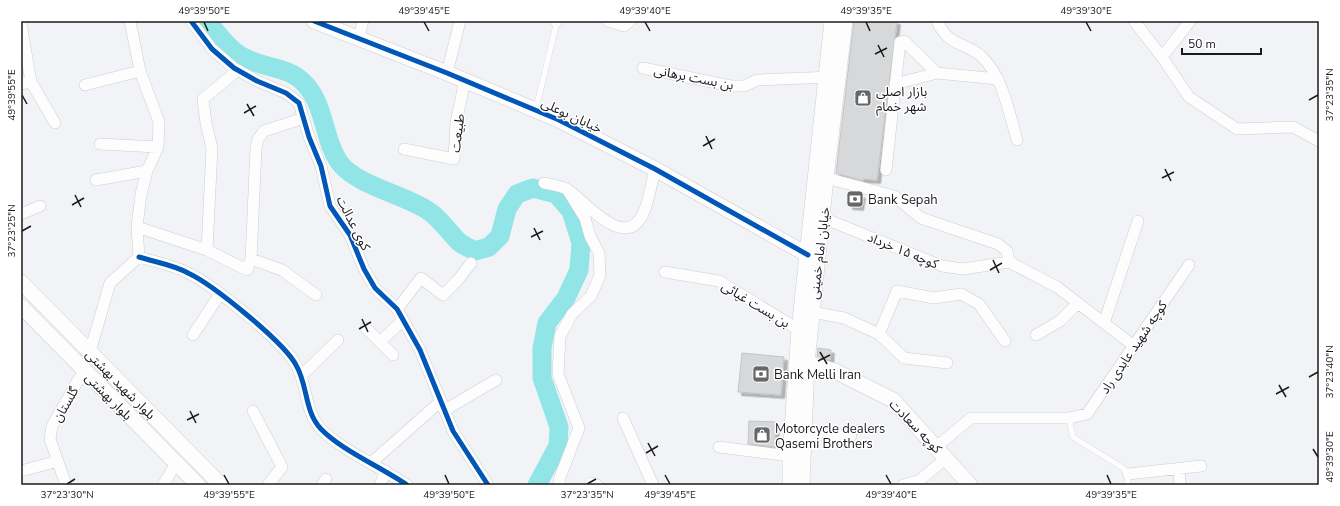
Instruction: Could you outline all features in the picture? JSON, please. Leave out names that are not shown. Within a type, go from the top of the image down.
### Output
[{"type":"main road","name":"خیابان بوعلی","points":[[314,21],[359,37],[559,120],[655,169],[808,255]]},
{"type":"main road","name":"خیابان امام خمینی","points":[[802,485],[807,363],[826,178],[832,77],[832,21]]},
{"type":"main road","name":"خیابان امام خمینی","points":[[790,485],[790,456],[799,330],[832,77],[845,21]]},
{"type":"main road","name":"بلوار شهید بهشتی","points":[[21,282],[222,485]]},
{"type":"main road","name":"بلوار بهشتی","points":[[21,306],[198,485]]},
{"type":"main road","name":"کوچه سعادت","points":[[807,363],[835,371],[893,400],[970,485]]},
{"type":"street","points":[[130,21],[140,71],[159,122],[158,147],[147,171],[141,194],[137,227],[139,257]]},
{"type":"street","name":"کوی عدالت","points":[[190,21],[212,49],[238,70],[257,81],[286,93],[299,104],[309,137],[322,166],[330,206],[350,235],[364,269],[375,288],[397,309],[420,350],[453,431],[488,485]]},
{"type":"street","points":[[359,37],[363,21]]},
{"type":"street","points":[[447,73],[460,21]]},
{"type":"street","points":[[608,21],[624,26],[630,21]]},
{"type":"street","points":[[937,21],[942,31],[951,41],[982,57],[998,79],[1017,140]]},
{"type":"street","points":[[1134,21],[1162,57],[1189,97],[1237,129],[1293,127],[1319,141]]},
{"type":"street","points":[[1162,57],[1190,21]]},
{"type":"street","points":[[21,24],[26,83],[55,123]]},
{"type":"street","points":[[886,170],[900,42],[902,41],[937,73]]},
{"type":"street","name":"بن بست برهانی","points":[[643,68],[731,86],[744,86],[757,80],[832,77]]},
{"type":"street","points":[[207,250],[212,148],[203,99],[238,70]]},
{"type":"street","points":[[85,85],[140,71]]},
{"type":"street","points":[[895,84],[937,73],[998,79]]},
{"type":"street","name":"طبيعت","points":[[404,149],[454,159],[456,123],[465,80]]},
{"type":"street","points":[[137,227],[207,250],[247,270],[251,259],[256,148],[258,139],[264,131],[304,118]]},
{"type":"street","points":[[100,144],[158,147]]},
{"type":"street","points":[[544,183],[567,189],[600,218],[620,228],[630,227],[642,216],[655,169]]},
{"type":"street","points":[[96,180],[147,171]]},
{"type":"street","points":[[826,178],[894,196],[921,218],[998,244],[1007,250],[1009,262],[1057,287],[1134,346]]},
{"type":"street","points":[[560,485],[559,480],[579,428],[558,374],[560,336],[572,314],[591,296],[600,275],[599,253],[590,236],[585,218],[567,189]]},
{"type":"street","points":[[21,214],[40,206]]},
{"type":"street","name":"کوچه ۱۵ خرداد","points":[[823,218],[942,266],[963,269],[1009,262]]},
{"type":"street","points":[[1104,323],[1138,221]]},
{"type":"street","points":[[139,257],[188,272],[220,294],[274,339],[296,364],[301,376],[310,414],[321,429],[371,463],[407,485]]},
{"type":"street","points":[[90,352],[110,283],[139,257]]},
{"type":"street","points":[[251,259],[282,270],[316,295]]},
{"type":"street","points":[[397,309],[421,278],[443,295],[458,280],[471,263]]},
{"type":"street","name":"کوچه شهید عابدی راد","points":[[903,485],[920,480],[971,418],[1069,418],[1087,414],[1189,265]]},
{"type":"street","name":"بن بست غیاثی","points":[[665,272],[719,281],[799,330]]},
{"type":"street","points":[[879,334],[897,291],[934,298],[961,294],[979,304],[1005,341]]},
{"type":"street","points":[[193,335],[220,294]]},
{"type":"street","points":[[1036,335],[1060,321],[1078,303]]},
{"type":"street","points":[[812,312],[844,318],[879,334],[904,358],[947,363]]},
{"type":"street","points":[[380,342],[403,320]]},
{"type":"street","points":[[366,328],[393,355]]},
{"type":"street","points":[[301,376],[338,340]]},
{"type":"street","name":"گلستان","points":[[66,485],[50,439],[52,426],[84,370]]},
{"type":"street","points":[[371,463],[443,406],[496,380]]},
{"type":"street","points":[[253,411],[282,467],[268,485]]},
{"type":"street","points":[[623,418],[653,485]]},
{"type":"street","points":[[803,434],[851,436]]},
{"type":"street","points":[[719,447],[790,456]]},
{"type":"street","points":[[21,471],[58,460]]},
{"type":"street","points":[[162,485],[176,463]]},
{"type":"street","points":[[1128,480],[1179,468],[1201,466]]},
{"type":"street","points":[[1179,468],[1180,485]]},
{"type":"street","points":[[380,485],[386,471]]},
{"type":"lane","points":[[536,110],[556,21]]},
{"type":"lane","points":[[1069,418],[1073,437],[1123,468],[1128,480]]},
{"type":"building","name":"بازار اصلی شهر خمام","points":[[854,21],[897,21],[877,180],[863,179],[863,181],[836,173]]},
{"type":"building","name":"Bank Sepah","points":[[850,192],[862,195],[860,207],[849,206]]},
{"type":"building","points":[[818,348],[831,350],[830,360],[817,356]]},
{"type":"building","name":"Bank Melli Iran","points":[[742,353],[784,357],[781,395],[738,392]]},
{"type":"building","name":"Motorcycle dealers Qasemi Brothers","points":[[749,421],[776,422],[775,447],[748,444]]},
{"type":"waterway","points":[[207,21],[225,43],[238,54],[254,62],[288,72],[302,81],[316,99],[329,142],[339,162],[347,170],[357,178],[408,200],[430,212],[459,242],[465,246],[475,251],[489,247],[500,236],[507,209],[517,194],[533,188],[556,194],[571,211],[581,243],[579,270],[566,298],[547,323],[542,348],[542,378],[559,427],[558,446],[537,485]]},
{"type":"cycle path","points":[[191,21],[212,49],[234,68],[257,81],[286,93],[299,103],[309,137],[321,166],[330,206],[350,235],[364,269],[375,288],[397,309],[420,350],[453,431],[488,485]]},
{"type":"cycle path","points":[[314,21],[447,73],[559,120],[655,169],[808,255]]},
{"type":"cycle path","points":[[139,257],[183,270],[199,279],[246,314],[277,342],[296,365],[303,381],[312,414],[321,429],[339,444],[407,485]]},
{"type":"place","name":"بازار اصلی شهر خمام","points":[[863,98]]},
{"type":"place","name":"Bank Sepah","points":[[855,199]]},
{"type":"place","name":"Bank Melli Iran","points":[[761,374]]},
{"type":"place","name":"Motorcycle dealers Qasemi Brothers","points":[[762,435]]}]
